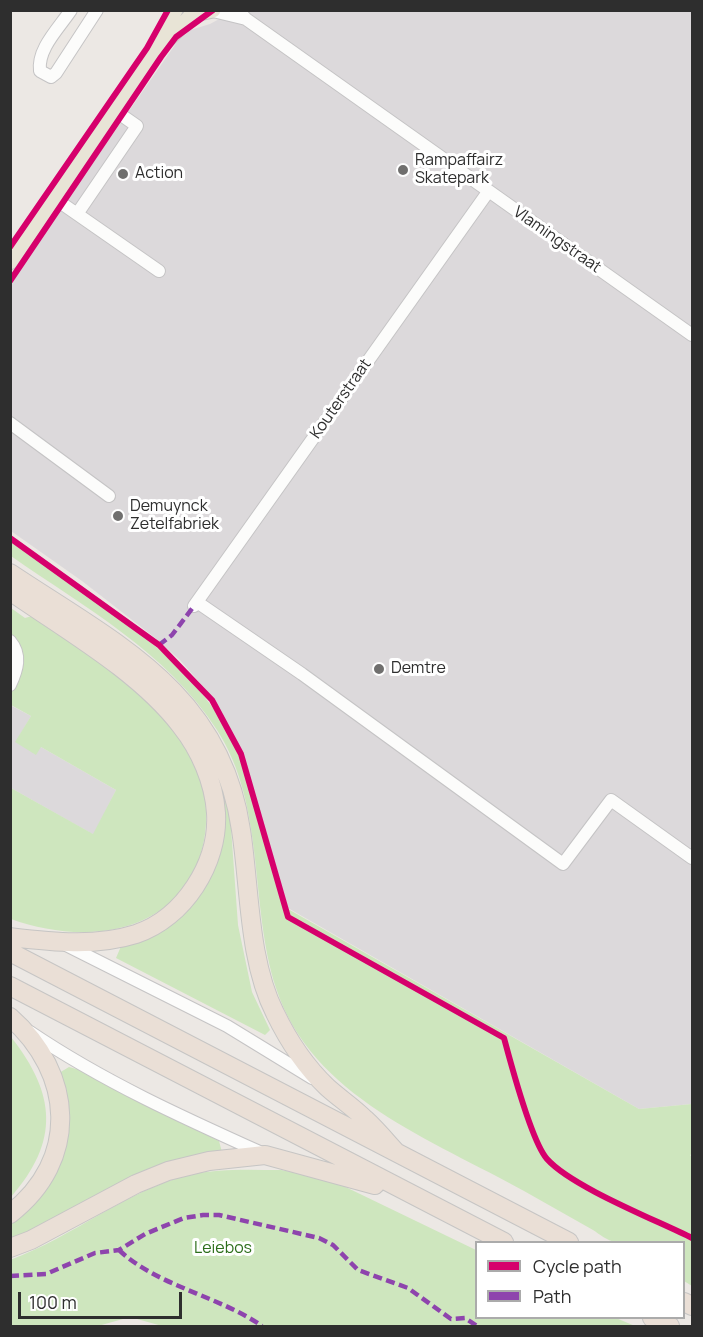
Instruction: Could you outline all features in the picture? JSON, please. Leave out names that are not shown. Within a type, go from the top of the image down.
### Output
[{"type":"highway","points":[[10,573],[141,660],[189,706],[209,737],[225,770],[241,828],[249,903],[262,975],[270,1001],[302,1058],[326,1087],[366,1119],[396,1152]]},
{"type":"highway","points":[[10,591],[145,688],[180,724],[196,746],[207,773],[216,812],[211,853],[192,891],[173,912],[137,933],[98,942],[63,943],[10,936]]},
{"type":"highway","points":[[10,952],[567,1241]]},
{"type":"highway","points":[[10,986],[502,1241]]},
{"type":"highway","points":[[10,1214],[40,1186],[57,1146],[61,1122],[54,1079],[46,1059],[34,1040],[15,1021]]},
{"type":"highway","points":[[10,1248],[31,1240],[136,1184],[168,1171],[209,1161],[265,1155],[407,1193]]},
{"type":"highway","points":[[656,1319],[670,1326]]},
{"type":"main road","points":[[10,262],[152,54],[175,10]]},
{"type":"main road","points":[[152,54],[193,11],[213,10]]},
{"type":"street","points":[[71,10],[44,49],[39,62],[40,71],[47,76],[51,77],[56,73],[97,10]]},
{"type":"street","name":"Vlamingstraat","points":[[213,10],[242,15],[488,192],[693,335]]},
{"type":"street","points":[[77,214],[137,126],[114,110]]},
{"type":"street","name":"Kouterstraat","points":[[488,192],[195,604],[302,674],[563,864],[610,800],[693,858]]},
{"type":"street","points":[[54,198],[159,271]]},
{"type":"street","points":[[10,423],[110,496]]},
{"type":"street","points":[[10,641],[18,658],[10,685]]},
{"type":"street","points":[[63,943],[227,1026],[326,1087]]},
{"type":"street","points":[[15,1021],[74,1062],[265,1155]]},
{"type":"shaded area","points":[[226,10],[692,11],[692,1104],[639,1109],[288,908],[243,753],[214,699],[180,660],[154,637],[82,581],[11,531],[11,280],[184,32],[210,24],[221,18]]},
{"type":"shaded area","points":[[10,705],[31,716],[16,742],[41,747],[116,790],[94,835],[11,788]]},
{"type":"green space","points":[[11,542],[109,609],[141,634],[172,661],[199,690],[222,722],[240,756],[282,904],[286,903],[288,909],[639,1109],[692,1104],[692,1154],[690,1155],[692,1157],[692,1286],[685,1282],[685,1241],[612,1241],[607,1239],[379,1111],[346,1087],[317,1059],[293,1026],[276,988],[262,923],[255,856],[243,791],[232,759],[217,730],[197,702],[149,654],[95,613],[11,556]]},
{"type":"green space","points":[[11,608],[25,618],[32,616],[95,657],[136,688],[172,723],[186,743],[198,767],[204,793],[206,820],[203,846],[195,870],[181,892],[161,910],[136,923],[105,931],[73,932],[41,928],[11,919],[11,788],[93,834],[116,790],[41,747],[36,755],[15,742],[31,716],[11,705],[10,695],[18,676],[19,647],[11,633]]},
{"type":"green space","points":[[201,744],[218,768],[230,814],[238,925],[252,992],[270,1030],[265,1035],[116,958],[122,944],[212,871]]},
{"type":"green space","points":[[11,1037],[37,1078],[44,1098],[46,1117],[44,1137],[38,1156],[27,1176],[11,1197]]},
{"type":"green space","points":[[69,1067],[80,1070],[219,1141],[222,1152],[11,1240],[11,1222],[45,1189],[59,1073]]},
{"type":"green space","name":"Leiebos","points":[[235,1170],[281,1170],[329,1179],[475,1250],[475,1319],[618,1319],[635,1326],[162,1326],[130,1317],[98,1326],[11,1326],[10,1260],[33,1251],[144,1191],[189,1175]]},
{"type":"marked path","points":[[159,645],[172,635],[194,606]]},
{"type":"marked path","points":[[10,1276],[46,1274],[95,1253],[119,1250],[145,1234],[184,1218],[219,1215],[319,1238],[333,1245],[358,1270],[408,1288],[451,1319],[465,1318],[477,1326]]},
{"type":"marked path","points":[[119,1250],[151,1273],[227,1307],[262,1326]]},
{"type":"cycle path","points":[[10,247],[147,48],[168,10]]},
{"type":"cycle path","points":[[10,281],[161,57],[176,37],[213,10]]},
{"type":"cycle path","points":[[10,538],[159,645],[212,700],[241,754],[288,917],[504,1038],[528,1120],[547,1159],[559,1170],[594,1192],[692,1238]]},
{"type":"place","name":"Rampaffairz Skatepark","points":[[403,170]]},
{"type":"place","name":"Action","points":[[123,174]]},
{"type":"place","name":"Demuynck Zetelfabriek","points":[[118,516]]},
{"type":"place","name":"Demtre","points":[[379,669]]}]
